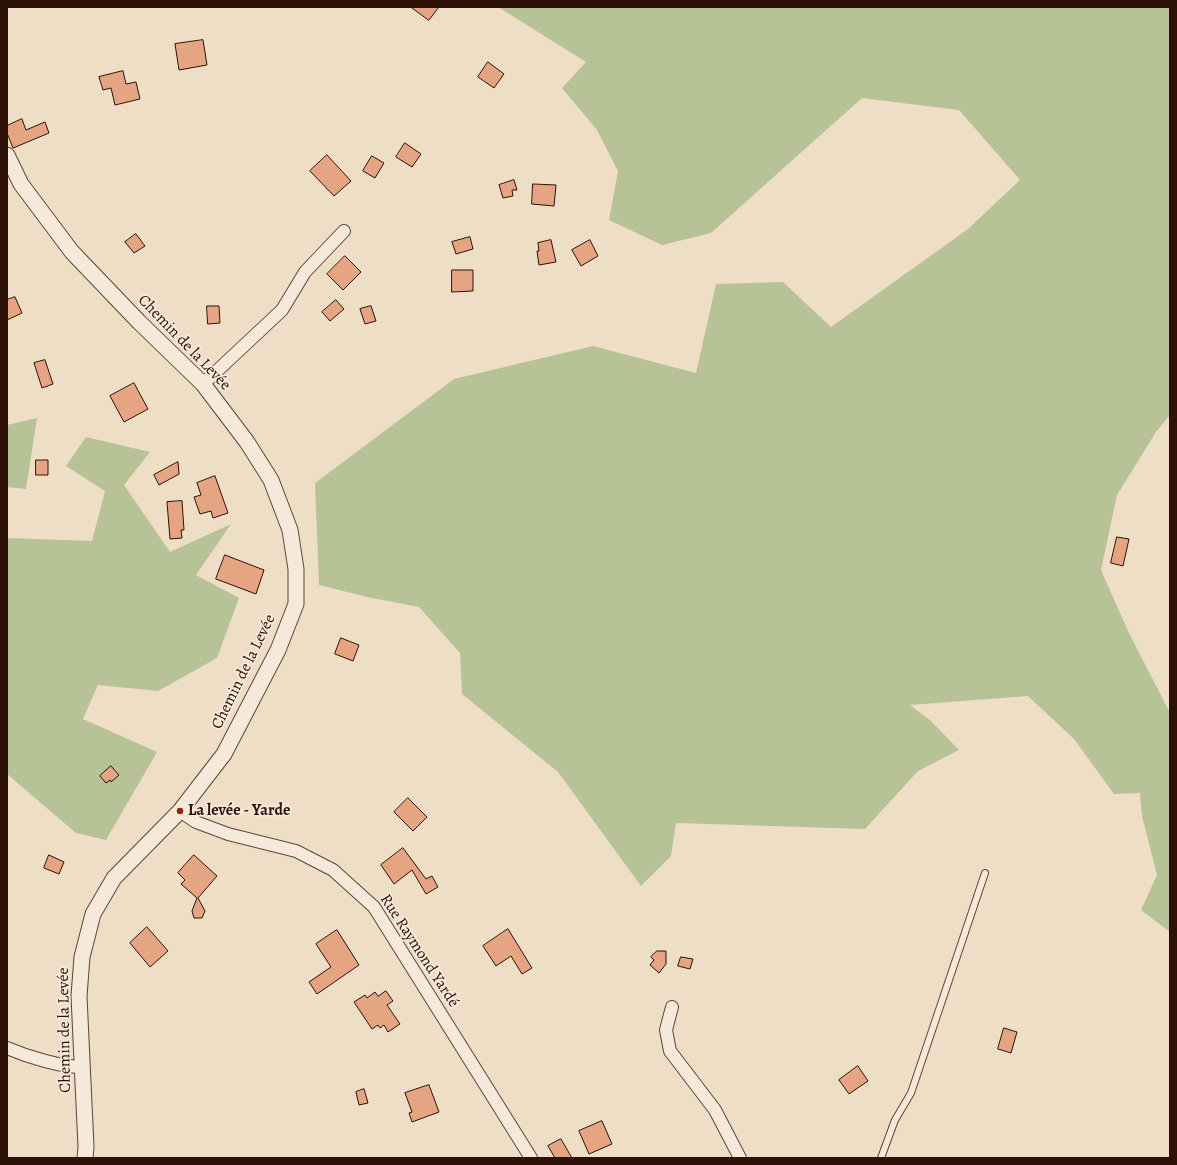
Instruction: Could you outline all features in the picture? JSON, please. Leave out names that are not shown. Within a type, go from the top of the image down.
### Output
[{"type":"street","name":"Chemin de la Levée","points":[[7,155],[21,184],[72,252],[139,322],[203,384],[247,442],[271,480],[290,530],[296,569],[296,604],[278,650],[224,754],[180,811],[114,878],[93,914],[82,957],[79,996],[86,1147],[84,1158]]},
{"type":"street","points":[[203,384],[282,310],[305,272],[344,231]]},
{"type":"street","name":"Rue Raymond Yardé","points":[[180,811],[196,822],[228,834],[296,851],[333,870],[374,907],[531,1158]]},
{"type":"street","points":[[672,1007],[666,1030],[670,1051],[715,1110],[740,1158]]},
{"type":"street","points":[[7,1048],[70,1067],[83,1067]]},
{"type":"lane","points":[[881,1158],[895,1120],[911,1092],[985,873]]},
{"type":"green space","points":[[498,7],[1170,7],[1170,415],[1156,432],[1117,495],[1101,570],[1129,633],[1170,713],[1170,932],[1141,910],[1157,875],[1142,816],[1140,793],[1114,794],[1074,739],[1028,696],[910,705],[931,721],[959,750],[918,771],[865,829],[676,823],[671,856],[641,886],[558,772],[462,694],[460,653],[419,607],[367,597],[319,585],[315,483],[454,379],[593,346],[696,373],[716,284],[783,282],[831,327],[968,229],[1020,180],[959,110],[862,98],[711,233],[662,245],[609,220],[618,171],[597,130],[562,88],[586,62]]},
{"type":"green space","points":[[37,418],[26,489],[7,487],[7,425]]},
{"type":"green space","points":[[86,437],[150,452],[124,485],[170,552],[231,524],[196,575],[239,598],[217,658],[158,691],[98,685],[83,719],[157,752],[106,840],[76,833],[7,774],[7,538],[92,541],[105,491],[66,466]]},
{"type":"building","points":[[411,7],[439,7],[429,20]]},
{"type":"building","points":[[203,40],[207,65],[179,70],[175,44]]},
{"type":"building","points":[[488,62],[504,74],[494,88],[478,77]]},
{"type":"building","points":[[123,71],[126,84],[136,82],[140,99],[115,105],[111,88],[103,90],[99,77]]},
{"type":"building","points":[[22,119],[26,130],[45,122],[49,133],[13,148],[7,133],[7,126]]},
{"type":"building","points":[[405,143],[421,154],[412,167],[396,157]]},
{"type":"building","points":[[327,155],[351,181],[334,196],[310,171]]},
{"type":"building","points":[[372,156],[384,163],[375,178],[363,171]]},
{"type":"building","points":[[514,180],[517,190],[512,190],[513,196],[503,198],[499,185]]},
{"type":"building","points":[[533,184],[556,185],[554,206],[532,204]]},
{"type":"building","points":[[136,234],[145,246],[134,253],[125,242]]},
{"type":"building","points":[[470,237],[473,249],[456,254],[452,242]]},
{"type":"building","points":[[551,240],[556,262],[539,265],[537,251],[539,251],[538,243]]},
{"type":"building","points":[[590,240],[598,256],[581,266],[572,250]]},
{"type":"building","points":[[345,256],[361,272],[343,290],[327,274]]},
{"type":"building","points":[[452,270],[473,270],[473,291],[452,292]]},
{"type":"building","points":[[15,297],[22,313],[7,320],[7,300]]},
{"type":"building","points":[[336,300],[344,309],[330,321],[322,312]]},
{"type":"building","points":[[207,306],[219,306],[220,323],[208,324]]},
{"type":"building","points":[[371,306],[376,321],[365,324],[360,309]]},
{"type":"building","points":[[45,360],[53,384],[42,388],[34,363]]},
{"type":"building","points":[[134,383],[148,409],[124,422],[110,396]]},
{"type":"building","points":[[36,460],[48,460],[48,475],[36,475]]},
{"type":"building","points":[[178,462],[179,474],[159,485],[154,475]]},
{"type":"building","points":[[215,476],[228,513],[213,518],[211,511],[200,514],[194,497],[201,495],[197,483]]},
{"type":"building","points":[[182,501],[184,530],[181,530],[182,538],[170,539],[167,502]]},
{"type":"building","points":[[1117,537],[1129,539],[1123,566],[1111,563]]},
{"type":"building","points":[[225,555],[264,570],[256,594],[216,579]]},
{"type":"building","points":[[341,638],[359,645],[353,661],[335,654]]},
{"type":"building","points":[[111,766],[119,775],[111,782],[110,780],[106,783],[100,776]]},
{"type":"building","points":[[408,798],[427,817],[413,831],[394,812]]},
{"type":"building","points":[[403,848],[426,879],[432,876],[438,887],[426,894],[412,870],[394,884],[381,865]]},
{"type":"building","points":[[49,855],[64,862],[59,874],[44,868]]},
{"type":"building","points":[[194,855],[217,876],[198,898],[205,911],[202,918],[194,918],[192,911],[197,898],[181,884],[185,880],[178,873]]},
{"type":"building","points":[[147,927],[168,951],[150,967],[130,943]]},
{"type":"building","points":[[508,929],[532,968],[522,974],[511,956],[496,966],[483,946]]},
{"type":"building","points":[[337,930],[359,965],[317,994],[309,982],[331,967],[316,944]]},
{"type":"building","points":[[657,951],[666,951],[666,964],[659,973],[650,965],[654,960],[651,957]]},
{"type":"building","points":[[681,957],[693,959],[690,969],[678,966]]},
{"type":"building","points":[[386,991],[393,1001],[387,1005],[400,1024],[388,1032],[384,1025],[380,1028],[378,1025],[372,1029],[354,1002],[365,995],[367,998],[375,992],[378,996]]},
{"type":"building","points":[[1004,1028],[1017,1032],[1011,1053],[998,1049]]},
{"type":"building","points":[[858,1066],[868,1081],[849,1094],[839,1080]]},
{"type":"building","points":[[429,1085],[439,1112],[412,1122],[409,1113],[412,1112],[405,1093]]},
{"type":"building","points":[[364,1089],[368,1103],[359,1105],[356,1092]]},
{"type":"building","points":[[602,1121],[612,1144],[589,1154],[579,1131]]},
{"type":"building","points":[[561,1139],[572,1158],[555,1158],[548,1146]]},
{"type":"place","name":"La levée - Yarde","points":[[180,811]]}]
